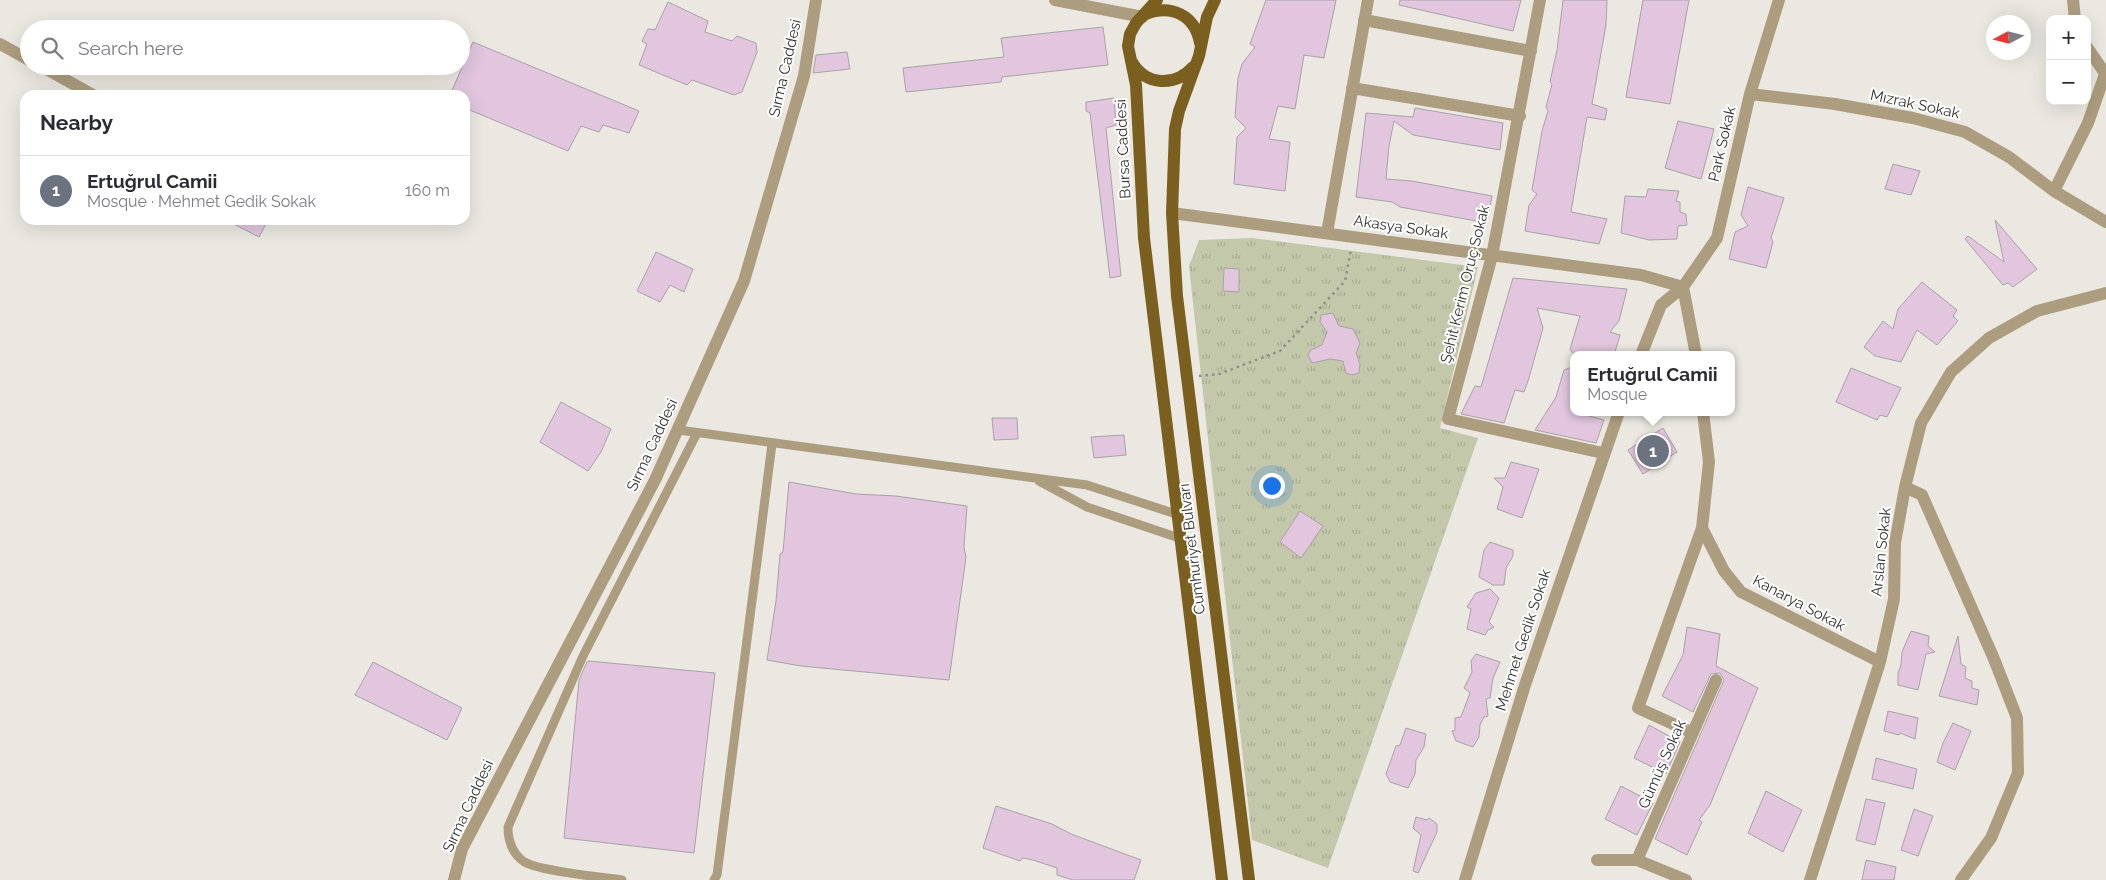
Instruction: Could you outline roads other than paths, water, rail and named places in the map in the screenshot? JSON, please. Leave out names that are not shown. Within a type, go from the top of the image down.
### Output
[{"type":"main road","name":"Bursa Caddesi","points":[[1144,238],[1136,85],[1128,46],[1130,34],[1136,23],[1157,0]]},
{"type":"main road","points":[[1172,213],[1175,129],[1215,0]]},
{"type":"main road","points":[[1144,16],[1166,9],[1177,12],[1194,25],[1200,45]]},
{"type":"main road","points":[[1130,58],[1140,73],[1155,81],[1167,82],[1178,79],[1194,66]]},
{"type":"main road","name":"Cumhuriyet Bulvarı","points":[[1172,213],[1177,296],[1249,880]]},
{"type":"main road","name":"Cumhuriyet Bulvarı","points":[[1144,238],[1176,514],[1222,880]]},
{"type":"street","name":"Sırma Caddesi","points":[[454,880],[462,849],[655,480],[744,281],[804,76],[816,0]]},
{"type":"street","points":[[1055,0],[1115,13],[1144,16]]},
{"type":"street","points":[[1327,233],[1368,0]]},
{"type":"street","name":"Şehit Kerim Oruç Sokak","points":[[1540,0],[1520,116],[1492,256],[1448,418],[1603,454]]},
{"type":"street","name":"Park Sokak","points":[[1683,287],[1717,238],[1750,94],[1778,0]]},
{"type":"street","points":[[2073,0],[2075,15]]},
{"type":"street","points":[[1364,20],[1531,51]]},
{"type":"street","points":[[0,44],[20,55]]},
{"type":"street","points":[[2054,191],[2088,123],[2105,74],[2091,52]]},
{"type":"street","points":[[57,75],[84,90]]},
{"type":"street","points":[[1352,88],[1520,116]]},
{"type":"street","name":"Mızrak Sokak","points":[[1750,94],[1835,104],[1913,118],[1965,132],[2009,157],[2054,191],[2106,222]]},
{"type":"street","name":"Akasya Sokak","points":[[1172,213],[1641,275],[1683,287]]},
{"type":"street","points":[[1643,351],[1661,305],[1683,287],[1695,351]]},
{"type":"street","name":"Arslan Sokak","points":[[1810,880],[1880,662],[1894,599],[1895,543],[1905,487],[1921,423],[1951,372],[1988,338],[2037,311],[2106,293]]},
{"type":"street","name":"Mehmet Gedik Sokak","points":[[1465,880],[1525,685],[1617,416]]},
{"type":"street","points":[[1693,733],[1638,708],[1702,528],[1708,462],[1703,416]]},
{"type":"street","points":[[1905,487],[1922,495],[1994,659],[2017,718],[2018,772],[1991,838],[1961,880]]},
{"type":"street","name":"Kanarya Sokak","points":[[1702,528],[1724,571],[1741,592],[1880,662]]},
{"type":"street","name":"Gümüş Sokak","points":[[1637,860],[1716,680]]},
{"type":"street","points":[[1597,860],[1637,860],[1686,880]]},
{"type":"lane","points":[[679,430],[1087,485],[1176,514]]},
{"type":"lane","points":[[622,880],[530,865],[514,851],[508,836],[508,827],[583,656],[697,433]]},
{"type":"lane","points":[[714,880],[717,875],[772,444]]},
{"type":"lane","points":[[1032,477],[1087,507],[1179,538]]},
{"type":"place","name":"Ertuğrul Camii","points":[[1653,451]]}]
